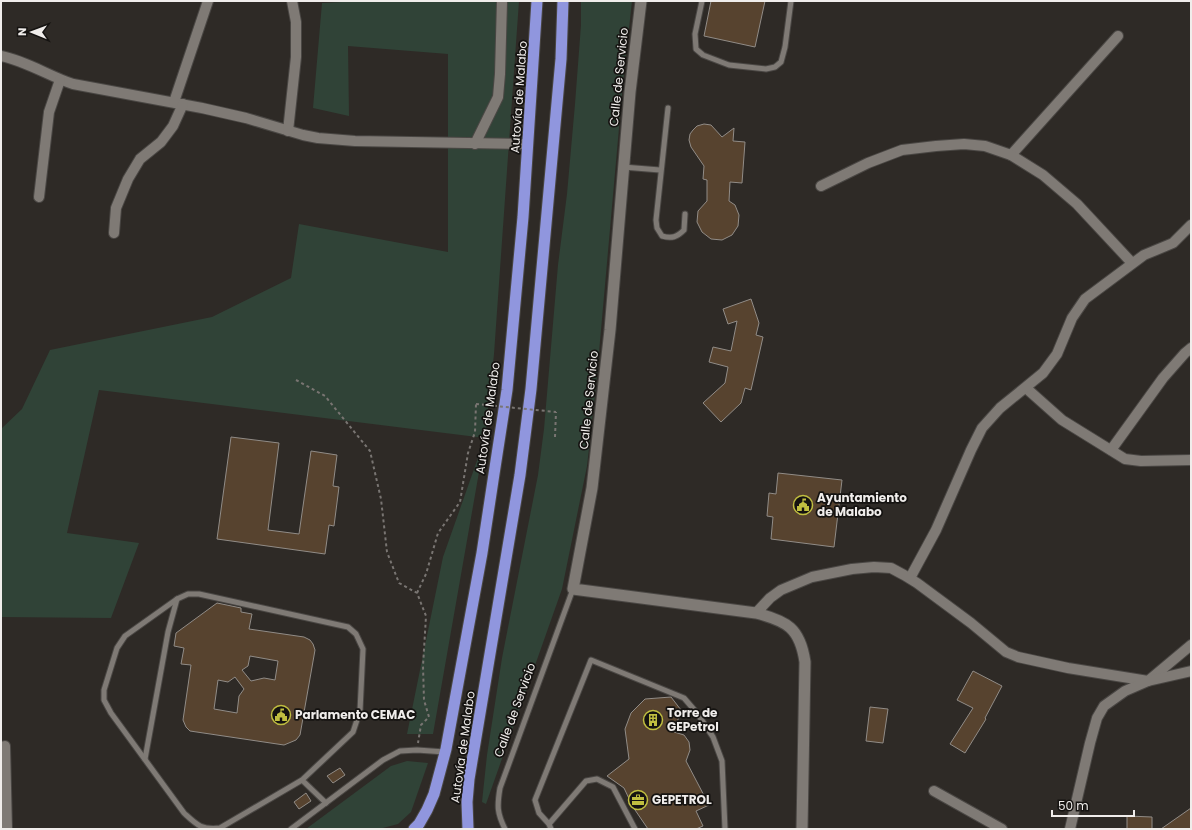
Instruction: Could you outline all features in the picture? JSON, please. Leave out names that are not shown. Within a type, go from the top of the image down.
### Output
[{"type":"highway","name":"Autovía de Malabo","points":[[414,829],[419,824],[427,810],[434,794],[445,752],[482,553],[506,390],[523,217],[537,1]]},
{"type":"highway","name":"Autovía de Malabo","points":[[468,829],[467,802],[469,779],[520,475],[531,389],[560,74],[563,1]]},
{"type":"street","points":[[114,233],[116,208],[128,179],[140,159],[161,142],[173,126],[208,1]]},
{"type":"street","points":[[288,131],[296,57],[296,22],[292,1]]},
{"type":"street","points":[[474,144],[498,97],[502,1]]},
{"type":"street","name":"Calle de Servicio","points":[[573,589],[592,488],[610,330],[630,92],[641,1]]},
{"type":"street","points":[[1011,155],[1118,36]]},
{"type":"street","points":[[1,56],[29,66],[60,80],[90,88],[179,103],[246,118],[288,131],[318,138],[355,141],[528,144]]},
{"type":"street","points":[[39,197],[49,112],[60,80]]},
{"type":"street","points":[[821,186],[868,163],[902,150],[964,144],[985,146],[1011,155],[1042,175],[1077,204],[1132,263]]},
{"type":"street","points":[[910,578],[936,530],[982,428],[1000,408],[1026,388],[1042,373],[1057,354],[1072,318],[1085,299],[1144,255],[1172,243],[1191,225]]},
{"type":"street","points":[[1111,450],[1163,378],[1191,348]]},
{"type":"street","points":[[1026,388],[1062,420],[1125,459],[1142,461],[1191,460]]},
{"type":"street","points":[[756,613],[780,590],[812,577],[852,569],[874,567],[891,568],[910,578],[1006,652],[1018,657],[1068,668],[1148,681],[1191,645]]},
{"type":"street","points":[[573,589],[756,613],[772,617],[785,623],[799,638],[803,649],[805,662],[802,829]]},
{"type":"street","points":[[1070,829],[1097,718],[1104,706],[1110,700],[1125,691],[1148,681],[1191,671]]},
{"type":"street","points":[[1,746],[5,746],[7,829]]},
{"type":"street","points":[[934,790],[1002,829]]},
{"type":"lane","points":[[702,1],[695,34],[696,49],[703,55],[729,65],[766,68],[775,67],[781,62],[785,47],[791,1]]},
{"type":"lane","points":[[668,108],[660,170],[656,220],[657,228],[662,236],[670,238],[678,236],[684,230],[685,214]]},
{"type":"lane","points":[[623,167],[660,170]]},
{"type":"lane","name":"Calle de Servicio","points":[[506,829],[500,816],[497,804],[500,788],[573,589]]},
{"type":"lane","points":[[188,594],[199,594],[348,627],[356,634],[363,649],[360,711],[353,732],[302,780],[220,828],[209,829],[198,826],[184,813],[145,759],[111,712],[104,700],[104,690],[117,648],[125,636],[177,599],[188,594]]},
{"type":"lane","points":[[145,759],[168,632],[177,599]]},
{"type":"lane","points":[[635,829],[613,787],[597,779],[586,781],[550,826],[539,813],[535,800],[591,660],[684,698],[697,713],[713,737],[722,761],[725,829]]},
{"type":"lane","points":[[291,829],[383,760],[400,751],[417,750],[445,752]]},
{"type":"lane","points":[[302,780],[326,803]]},
{"type":"path","points":[[296,380],[325,396],[370,451],[381,499],[387,552],[399,583],[417,593],[426,616],[424,700],[429,717],[421,725],[417,750]]},
{"type":"path","points":[[417,593],[426,574],[438,533],[460,502],[468,453],[474,432],[476,404],[556,412],[555,437]]},
{"type":"green space","points":[[361,1],[519,1],[494,354],[485,438],[99,390],[67,533],[139,543],[111,618],[1,617],[1,429],[22,409],[50,350],[212,317],[291,278],[299,224],[448,252],[448,54],[348,46],[349,116],[313,108],[322,3]]},
{"type":"green space","points":[[581,1],[632,1],[623,83],[596,386],[587,466],[562,589],[486,804],[482,802],[487,755],[502,658],[538,475],[544,429],[558,265],[567,194],[575,104],[581,25]]},
{"type":"green space","points":[[485,438],[433,734],[407,734],[443,557]]},
{"type":"green space","points":[[407,761],[428,763],[411,812],[398,824],[379,829],[306,829],[391,766]]},
{"type":"building","points":[[711,1],[765,1],[755,47],[704,36]]},
{"type":"building","points":[[704,124],[711,125],[722,137],[734,128],[733,141],[745,142],[742,183],[730,182],[729,201],[735,205],[739,215],[738,226],[732,235],[722,240],[711,239],[702,232],[697,222],[698,211],[707,201],[707,180],[703,179],[704,166],[691,147],[689,140],[690,134],[693,130],[697,126]]},
{"type":"building","points":[[751,299],[759,323],[756,335],[763,337],[751,390],[745,388],[741,403],[721,422],[703,403],[725,383],[728,367],[709,362],[713,347],[731,351],[737,321],[728,324],[723,309]]},
{"type":"building","points":[[231,437],[279,443],[268,530],[299,534],[311,451],[337,455],[333,486],[339,487],[334,526],[329,525],[325,554],[217,539]]},
{"type":"building","name":"Ayuntamiento de Malabo","points":[[778,473],[842,480],[834,547],[771,539],[773,517],[767,516],[769,493],[776,494]]},
{"type":"building","points":[[217,603],[241,608],[241,612],[252,614],[249,629],[304,637],[310,640],[315,650],[300,735],[296,740],[284,745],[190,731],[186,727],[183,720],[191,665],[181,664],[184,648],[174,646],[176,633]],"holes":[[[250,656],[278,661],[275,680],[264,678],[251,681],[242,670],[248,666]],[[235,677],[244,689],[239,696],[237,713],[214,709],[218,680],[228,682]]]},
{"type":"building","points":[[973,671],[1002,686],[985,718],[986,719],[965,753],[950,744],[973,708],[957,700]]},
{"type":"building","points":[[671,697],[681,710],[674,732],[684,735],[689,742],[690,750],[686,761],[709,805],[696,811],[703,826],[696,829],[648,829],[633,807],[624,788],[607,776],[629,759],[625,729],[631,713],[645,699]]},
{"type":"building","points":[[870,707],[888,709],[883,743],[866,741]]},
{"type":"building","points":[[340,768],[345,775],[333,783],[327,776]]},
{"type":"building","points":[[306,793],[311,801],[299,809],[294,802]]},
{"type":"building","points":[[1191,808],[1191,829],[1161,829]]},
{"type":"building","points":[[1127,816],[1152,817],[1152,829],[1127,829]]},
{"type":"place","name":"Ayuntamiento de Malabo","points":[[803,505]]},
{"type":"place","name":"Parlamento CEMAC","points":[[281,715]]},
{"type":"place","name":"Torre de GEPetrol","points":[[653,720]]},
{"type":"place","name":"GEPETROL","points":[[638,800]]}]
